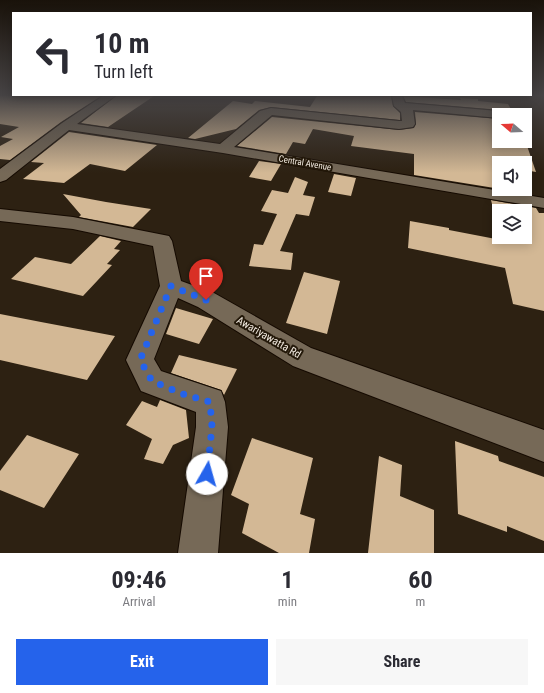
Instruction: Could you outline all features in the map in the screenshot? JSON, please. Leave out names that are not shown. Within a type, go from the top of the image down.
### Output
[{"type":"street","points":[[0,177],[72,122]]},
{"type":"street","points":[[223,148],[255,122]]},
{"type":"street","points":[[370,122],[399,125],[409,124],[409,122]]},
{"type":"street","name":"Central Avenue","points":[[66,126],[223,148],[544,203]]},
{"type":"street","points":[[0,215],[73,223],[162,241],[171,286],[140,360],[152,381],[183,394],[210,402],[212,427],[198,553]]},
{"type":"street","name":"Awariyawatta Rd","points":[[171,286],[206,300],[303,357],[544,446]]},
{"type":"building","points":[[0,122],[61,122],[10,160],[0,159],[0,146],[13,139],[1,137],[19,127],[0,124]]},
{"type":"building","points":[[83,122],[116,122],[108,127],[81,123]]},
{"type":"building","points":[[208,122],[245,122],[236,129],[195,139],[188,138]]},
{"type":"building","points":[[266,122],[319,122],[399,130],[414,128],[416,122],[492,122],[492,148],[528,148],[530,156],[492,156],[492,188],[414,175],[414,154],[351,146],[354,136],[313,129],[305,144],[293,142],[286,154],[237,146]]},
{"type":"building","points":[[69,132],[157,145],[125,171],[90,164],[64,183],[23,179],[44,163],[31,162]]},
{"type":"building","points":[[532,160],[536,172],[532,171]]},
{"type":"building","points":[[259,161],[281,164],[271,181],[249,177]]},
{"type":"building","points":[[334,174],[356,178],[351,196],[328,192]]},
{"type":"building","points":[[295,177],[308,182],[303,195],[315,197],[309,216],[296,214],[280,251],[293,253],[291,270],[249,266],[254,244],[263,245],[277,214],[261,211],[272,190],[288,193]]},
{"type":"building","points":[[63,194],[151,209],[133,227],[79,217],[81,215]]},
{"type":"building","points":[[491,200],[514,204],[492,204]]},
{"type":"building","points":[[532,207],[536,208],[539,213],[544,213],[544,311],[513,304],[505,268],[408,248],[410,221],[449,228],[449,230],[492,238],[492,244],[532,244]]},
{"type":"building","points":[[100,236],[121,241],[114,249],[120,250],[107,264],[112,265],[83,296],[11,279],[35,257],[71,264]]},
{"type":"building","points":[[304,272],[340,281],[327,334],[286,323]]},
{"type":"building","points":[[176,308],[213,319],[199,344],[166,334]]},
{"type":"building","points":[[0,314],[115,336],[87,380],[0,360]]},
{"type":"building","points":[[179,355],[237,369],[224,395],[221,390],[171,373]]},
{"type":"building","points":[[160,400],[186,410],[189,438],[173,445],[163,464],[144,459],[152,439],[126,425],[142,401],[157,407]]},
{"type":"building","points":[[27,435],[79,454],[44,508],[0,490],[0,471]]},
{"type":"building","points":[[252,438],[313,458],[300,514],[315,519],[309,553],[279,553],[242,533],[249,504],[231,495]]},
{"type":"building","points":[[455,441],[498,456],[499,461],[544,477],[544,541],[507,526],[507,532],[458,514]]},
{"type":"building","points":[[379,456],[402,465],[400,496],[434,510],[434,553],[368,553]]},
{"type":"route","points":[[206,300],[171,286],[140,360],[152,381],[183,394],[210,402],[212,427],[207,474]]}]
